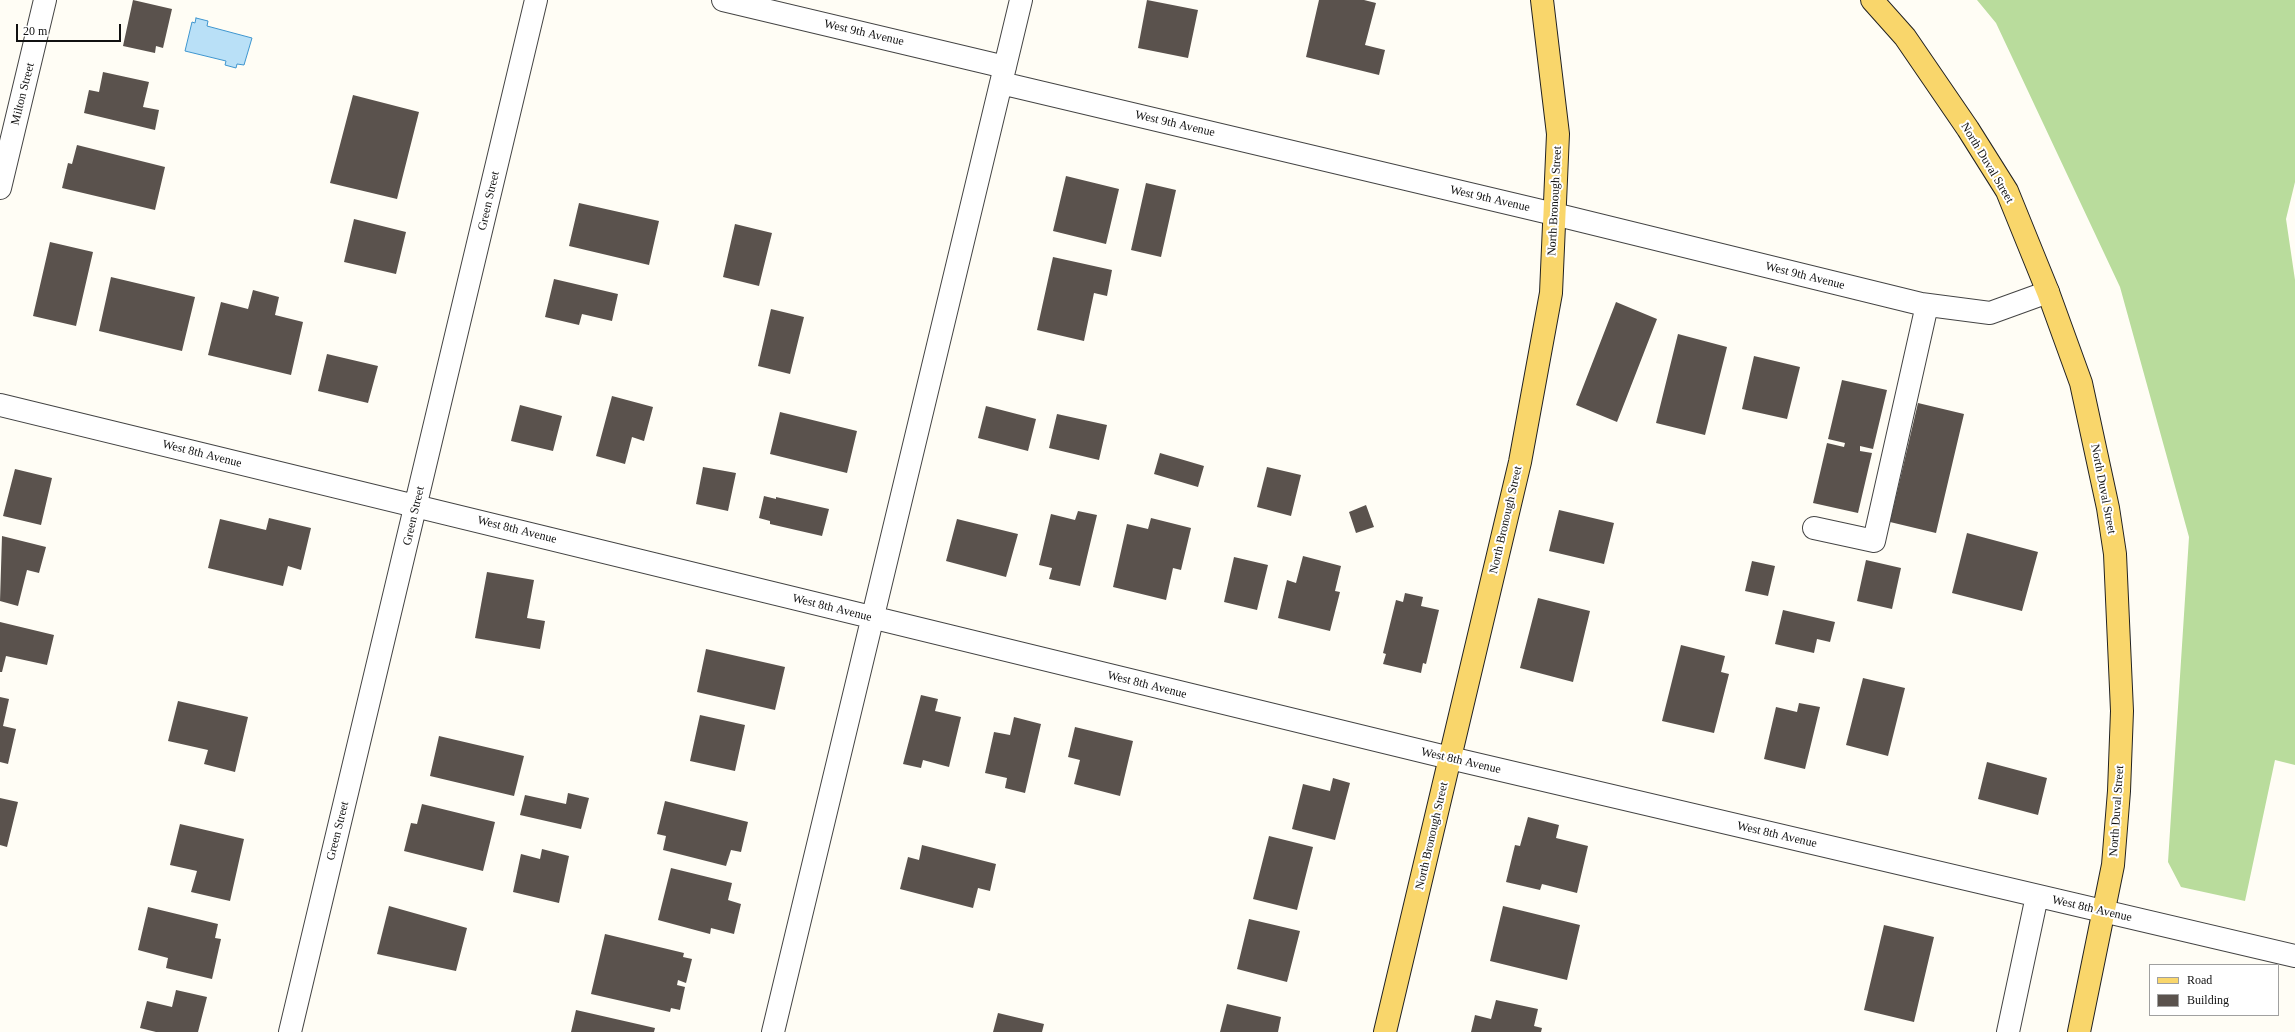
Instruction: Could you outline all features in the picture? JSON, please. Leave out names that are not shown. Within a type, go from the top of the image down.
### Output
[{"type":"main road","name":"North Bronough Street","points":[[1385,1032],[1520,462],[1551,293],[1558,134],[1542,0]]},
{"type":"main road","name":"North Duval Street","points":[[1872,0],[1905,37],[1968,129],[2007,191],[2048,292],[2081,383],[2108,508],[2114,554],[2122,711],[2119,791],[2113,865],[2105,912],[2079,1032]]},
{"type":"street","name":"Milton Street","points":[[0,188],[45,0]]},
{"type":"street","name":"Green Street","points":[[290,1032],[417,506],[536,0]]},
{"type":"street","name":"West 9th Avenue","points":[[723,0],[1003,75],[1554,214],[1927,305],[1990,313],[2048,292]]},
{"type":"street","points":[[773,1032],[1021,0]]},
{"type":"street","points":[[1814,528],[1874,541],[1927,305]]},
{"type":"street","name":"West 8th Avenue","points":[[0,405],[1450,758],[2295,956]]},
{"type":"street","points":[[2008,1032],[2037,896]]},
{"type":"green space","points":[[1977,0],[2295,0],[2295,182],[2286,219],[2295,280],[2295,765],[2275,760],[2245,901],[2181,887],[2168,862],[2189,537],[2120,287],[1996,23]]},
{"type":"water","points":[[196,18],[208,21],[207,26],[252,38],[244,65],[237,64],[236,68],[225,65],[226,61],[185,51],[192,22],[195,23]]},
{"type":"building","points":[[133,0],[172,9],[163,48],[156,46],[155,53],[123,46]]},
{"type":"building","points":[[1147,0],[1198,10],[1188,58],[1138,48]]},
{"type":"building","points":[[1319,0],[1364,0],[1376,3],[1365,45],[1385,50],[1379,75],[1306,57]]},
{"type":"building","points":[[103,72],[149,82],[143,107],[159,110],[155,130],[84,113],[89,90],[99,92]]},
{"type":"building","points":[[353,95],[419,112],[397,199],[330,183]]},
{"type":"building","points":[[77,145],[165,167],[155,210],[62,188],[68,163],[72,164]]},
{"type":"building","points":[[1066,176],[1119,189],[1106,244],[1053,231]]},
{"type":"building","points":[[1146,183],[1176,190],[1161,257],[1131,250]]},
{"type":"building","points":[[579,203],[659,221],[649,265],[569,246]]},
{"type":"building","points":[[354,219],[406,232],[396,274],[344,262]]},
{"type":"building","points":[[735,224],[772,233],[759,286],[723,277]]},
{"type":"building","points":[[50,242],[93,252],[76,326],[33,316]]},
{"type":"building","points":[[1053,257],[1112,270],[1107,296],[1094,293],[1084,341],[1037,330]]},
{"type":"building","points":[[111,277],[195,297],[182,351],[99,331]]},
{"type":"building","points":[[554,279],[618,294],[612,321],[582,314],[579,325],[545,317]]},
{"type":"building","points":[[253,290],[279,297],[275,315],[303,322],[291,375],[208,355],[221,302],[248,309]]},
{"type":"building","points":[[1616,302],[1657,319],[1617,422],[1576,405]]},
{"type":"building","points":[[771,309],[804,317],[790,374],[758,366]]},
{"type":"building","points":[[1678,334],[1727,347],[1705,435],[1656,423]]},
{"type":"building","points":[[327,354],[378,366],[368,403],[318,391]]},
{"type":"building","points":[[1754,356],[1800,367],[1787,419],[1742,409]]},
{"type":"building","points":[[1842,380],[1887,390],[1873,449],[1860,446],[1860,451],[1872,453],[1858,513],[1813,503],[1827,443],[1844,447],[1845,443],[1828,439]]},
{"type":"building","points":[[612,396],[653,407],[644,441],[632,437],[625,464],[596,456]]},
{"type":"building","points":[[1918,403],[1964,414],[1936,533],[1890,522]]},
{"type":"building","points":[[520,405],[562,416],[553,451],[511,441]]},
{"type":"building","points":[[986,406],[1036,419],[1028,451],[978,438]]},
{"type":"building","points":[[780,412],[857,431],[847,473],[770,454]]},
{"type":"building","points":[[1057,414],[1107,425],[1099,460],[1049,448]]},
{"type":"building","points":[[1160,453],[1204,466],[1198,487],[1154,474]]},
{"type":"building","points":[[703,467],[736,473],[728,511],[696,504]]},
{"type":"building","points":[[1267,467],[1301,475],[1291,516],[1257,507]]},
{"type":"building","points":[[15,469],[52,478],[41,525],[3,516]]},
{"type":"building","points":[[764,496],[776,499],[776,497],[829,509],[822,536],[770,524],[770,521],[759,518]]},
{"type":"building","points":[[1366,505],[1374,527],[1356,533],[1349,512]]},
{"type":"building","points":[[1559,510],[1614,523],[1604,564],[1549,551]]},
{"type":"building","points":[[1078,511],[1097,515],[1080,586],[1049,579],[1052,568],[1039,565],[1051,514],[1075,520]]},
{"type":"building","points":[[269,518],[311,528],[301,570],[288,566],[283,586],[208,568],[220,519],[266,530]]},
{"type":"building","points":[[1151,518],[1191,528],[1181,570],[1173,568],[1166,600],[1113,587],[1127,524],[1148,529]]},
{"type":"building","points":[[957,519],[1018,534],[1006,577],[946,561]]},
{"type":"building","points":[[1967,533],[2038,552],[2022,611],[1952,593]]},
{"type":"building","points":[[2,536],[46,547],[39,573],[27,570],[18,606],[0,601]]},
{"type":"building","points":[[1303,556],[1341,566],[1335,591],[1340,592],[1330,631],[1278,618],[1287,580],[1296,583]]},
{"type":"building","points":[[1234,557],[1268,565],[1257,610],[1224,602]]},
{"type":"building","points":[[1866,560],[1901,568],[1892,609],[1857,601]]},
{"type":"building","points":[[1752,561],[1775,566],[1768,596],[1745,591]]},
{"type":"building","points":[[487,572],[534,580],[527,618],[545,621],[540,649],[475,638]]},
{"type":"building","points":[[1405,593],[1423,597],[1421,606],[1439,610],[1426,664],[1423,663],[1421,673],[1383,664],[1386,654],[1383,653],[1396,600],[1403,602]]},
{"type":"building","points":[[1538,598],[1590,611],[1573,682],[1520,668]]},
{"type":"building","points":[[1783,610],[1835,622],[1830,642],[1817,639],[1814,653],[1775,644]]},
{"type":"building","points":[[0,622],[54,635],[47,665],[6,656],[2,672],[0,672]]},
{"type":"building","points":[[1681,645],[1725,656],[1721,672],[1729,674],[1714,733],[1662,721]]},
{"type":"building","points":[[706,649],[785,667],[775,710],[697,692]]},
{"type":"building","points":[[1863,678],[1905,688],[1888,756],[1846,745]]},
{"type":"building","points":[[921,695],[938,699],[935,711],[961,717],[949,767],[923,760],[921,768],[903,764]]},
{"type":"building","points":[[0,697],[9,699],[3,726],[16,729],[8,764],[0,762]]},
{"type":"building","points":[[178,701],[248,717],[235,772],[204,764],[208,750],[168,741]]},
{"type":"building","points":[[1799,703],[1820,707],[1805,769],[1764,759],[1776,707],[1797,712]]},
{"type":"building","points":[[700,715],[745,725],[735,771],[690,761]]},
{"type":"building","points":[[1014,717],[1041,724],[1025,793],[1005,788],[1007,778],[985,773],[994,732],[1010,735]]},
{"type":"building","points":[[1075,727],[1133,741],[1120,796],[1074,784],[1080,760],[1068,757]]},
{"type":"building","points":[[439,736],[524,756],[514,796],[430,776]]},
{"type":"building","points":[[1987,762],[2047,778],[2038,815],[1978,799]]},
{"type":"building","points":[[1333,778],[1350,783],[1335,840],[1292,829],[1303,784],[1330,791]]},
{"type":"building","points":[[568,793],[589,798],[581,829],[520,815],[525,795],[566,804]]},
{"type":"building","points":[[0,798],[18,802],[7,847],[0,845]]},
{"type":"building","points":[[665,801],[748,822],[741,852],[731,850],[726,866],[663,850],[666,836],[657,834]]},
{"type":"building","points":[[422,804],[495,822],[483,871],[404,851],[411,823],[417,824]]},
{"type":"building","points":[[1528,817],[1559,825],[1556,838],[1588,846],[1577,893],[1542,884],[1540,890],[1506,882],[1515,845],[1520,846]]},
{"type":"building","points":[[180,824],[244,839],[230,901],[191,892],[197,871],[170,865]]},
{"type":"building","points":[[1269,836],[1313,847],[1297,910],[1253,899]]},
{"type":"building","points":[[922,845],[996,864],[990,891],[978,888],[973,908],[900,889],[908,857],[919,860]]},
{"type":"building","points":[[542,849],[569,856],[559,903],[513,892],[521,854],[540,859]]},
{"type":"building","points":[[671,868],[732,883],[728,900],[741,904],[734,934],[711,928],[710,934],[658,920]]},
{"type":"building","points":[[389,906],[467,928],[456,971],[377,954]]},
{"type":"building","points":[[1503,906],[1580,925],[1567,980],[1490,961]]},
{"type":"building","points":[[148,907],[218,924],[215,938],[221,939],[212,979],[166,968],[168,958],[138,950]]},
{"type":"building","points":[[1249,919],[1300,931],[1287,982],[1237,969]]},
{"type":"building","points":[[1884,925],[1934,937],[1914,1022],[1864,1010]]},
{"type":"building","points":[[605,934],[684,953],[683,957],[692,959],[686,983],[678,980],[677,985],[685,987],[680,1010],[671,1008],[670,1012],[591,994]]},
{"type":"building","points":[[176,990],[207,997],[198,1032],[156,1032],[140,1028],[147,1001],[172,1007]]},
{"type":"building","points":[[1496,1000],[1538,1009],[1534,1026],[1542,1028],[1541,1032],[1471,1032],[1475,1015],[1491,1019]]},
{"type":"building","points":[[1227,1004],[1281,1017],[1278,1032],[1220,1032]]},
{"type":"building","points":[[576,1010],[655,1028],[654,1032],[571,1032]]},
{"type":"building","points":[[998,1013],[1044,1024],[1042,1032],[993,1032]]}]
